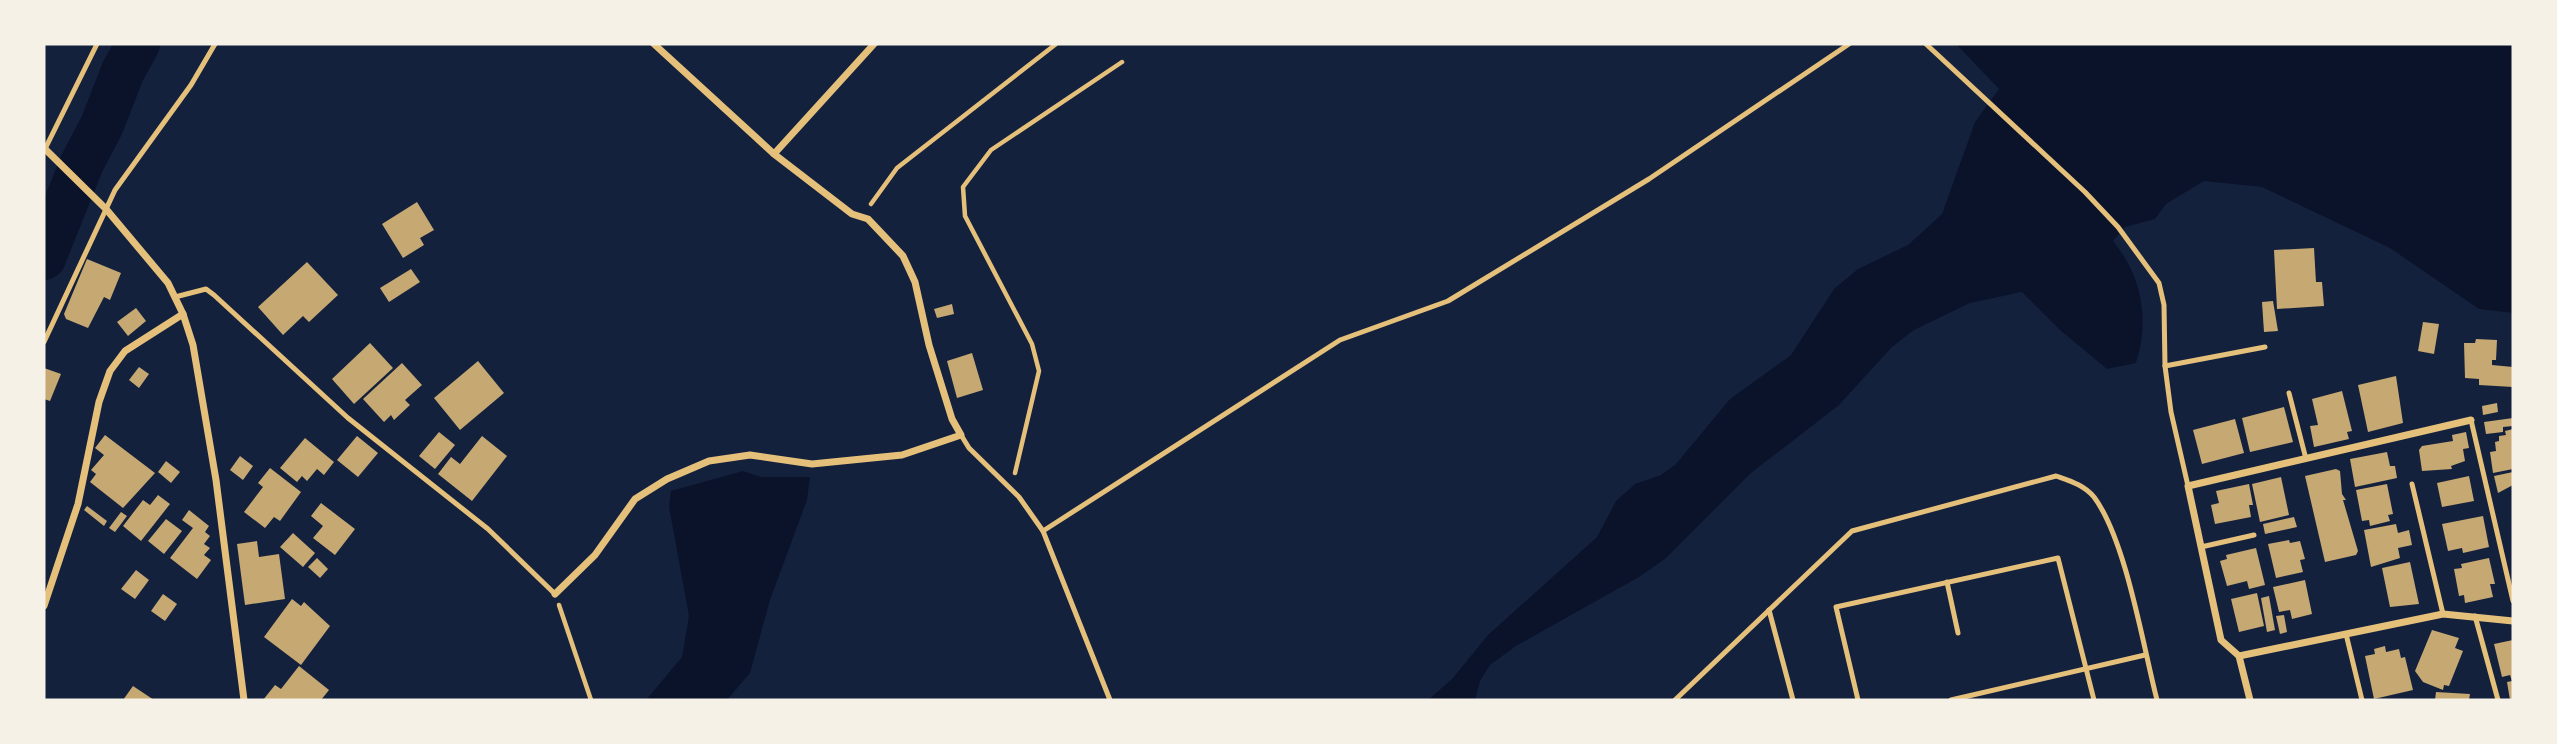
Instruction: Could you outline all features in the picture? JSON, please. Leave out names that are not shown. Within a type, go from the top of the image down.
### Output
[{"type":"street","points":[[555,594],[595,555],[635,499],[667,479],[709,461],[750,455],[812,464],[865,459],[902,455],[961,435],[948,407],[915,282],[903,256],[868,219],[852,214],[774,154],[654,44]]},
{"type":"street","points":[[774,154],[874,44]]},
{"type":"street","points":[[45,151],[106,209],[168,283],[183,314],[193,345],[216,480],[244,700]]},
{"type":"street","points":[[44,606],[78,504],[99,402],[110,371],[125,351],[183,314]]},
{"type":"street","points":[[2250,700],[2239,656],[2221,640],[2188,486],[2470,420]]},
{"type":"street","points":[[2239,656],[2443,614],[2513,621]]},
{"type":"lane","points":[[45,151],[97,44]]},
{"type":"lane","points":[[44,342],[115,190],[191,85],[215,44]]},
{"type":"lane","points":[[1043,531],[1340,340],[1448,301],[1460,294],[1649,179],[1849,44]]},
{"type":"lane","points":[[1926,44],[2085,192],[2118,227],[2158,283],[2164,305],[2165,366],[2188,486]]},
{"type":"lane","points":[[175,297],[205,289],[214,295],[348,418],[488,529],[555,594]]},
{"type":"lane","points":[[2165,366],[2265,347]]},
{"type":"lane","points":[[2288,393],[2306,459]]},
{"type":"lane","points":[[2470,420],[2513,601]]},
{"type":"lane","points":[[961,435],[969,448],[1011,488],[1043,531],[1110,700]]},
{"type":"lane","points":[[1675,700],[1852,531],[2056,476],[2076,482],[2092,495],[2107,519],[2120,556],[2157,700]]},
{"type":"lane","points":[[2412,484],[2443,614]]},
{"type":"lane","points":[[2201,547],[2254,535]]},
{"type":"lane","points":[[1858,700],[1836,607],[2058,558],[2094,700]]},
{"type":"lane","points":[[1947,582],[1958,633]]},
{"type":"lane","points":[[1769,610],[1793,700]]},
{"type":"lane","points":[[2475,616],[2498,700]]},
{"type":"lane","points":[[2346,634],[2362,700]]},
{"type":"lane","points":[[1951,700],[2145,655]]},
{"type":"lane","points":[[1991,692],[1993,700]]},
{"type":"path","points":[[868,219],[872,199],[897,168],[1056,44]]},
{"type":"path","points":[[1011,488],[1039,371],[1032,344],[965,216],[963,187],[991,150],[1122,62]]},
{"type":"path","points":[[555,594],[590,700]]},
{"type":"water","points":[[1956,44],[2513,44],[2513,313],[2479,309],[2390,248],[2262,187],[2204,181],[2166,204],[2155,219],[2125,227],[2113,241],[2131,269],[2141,299],[2142,331],[2136,363],[2107,369],[2060,330],[2022,292],[1970,303],[1914,330],[1892,347],[1839,405],[1751,473],[1665,559],[1639,577],[1516,646],[1490,665],[1480,681],[1475,700],[1428,700],[1452,679],[1488,635],[1597,537],[1616,501],[1635,484],[1661,475],[1676,464],[1730,399],[1791,355],[1834,289],[1858,269],[1908,245],[1942,214],[1975,122],[1999,89]]},
{"type":"water","points":[[743,471],[761,477],[810,477],[807,500],[770,600],[750,673],[727,700],[646,700],[682,657],[689,616],[669,507],[671,491]]},
{"type":"building","points":[[417,202],[434,230],[420,238],[424,245],[403,258],[382,224]]},
{"type":"building","points":[[2314,248],[2316,282],[2322,282],[2324,306],[2277,309],[2274,250]]},
{"type":"building","points":[[87,259],[121,273],[110,300],[104,297],[88,328],[66,319],[64,314]]},
{"type":"building","points":[[307,262],[338,295],[309,322],[303,316],[283,335],[258,307]]},
{"type":"building","points":[[411,269],[420,282],[389,302],[380,288]]},
{"type":"building","points":[[2273,301],[2278,331],[2264,332],[2262,302]]},
{"type":"building","points":[[952,304],[954,314],[937,318],[934,309]]},
{"type":"building","points":[[136,308],[146,321],[128,336],[117,322]]},
{"type":"building","points":[[2423,322],[2439,324],[2434,354],[2418,351]]},
{"type":"building","points":[[2476,339],[2497,340],[2496,360],[2492,360],[2492,365],[2513,367],[2513,387],[2479,385],[2479,379],[2465,378],[2464,343],[2475,343]]},
{"type":"building","points":[[370,343],[393,368],[354,404],[332,379]]},
{"type":"building","points":[[972,353],[983,390],[957,398],[947,361]]},
{"type":"building","points":[[478,361],[504,393],[460,430],[434,398]]},
{"type":"building","points":[[402,363],[422,385],[405,400],[410,405],[394,420],[391,415],[384,422],[363,399]]},
{"type":"building","points":[[139,367],[149,374],[139,388],[129,380]]},
{"type":"building","points":[[44,368],[61,374],[50,401],[44,399]]},
{"type":"building","points":[[2396,376],[2403,423],[2368,432],[2358,385]]},
{"type":"building","points":[[2342,391],[2352,431],[2347,432],[2349,439],[2314,447],[2310,426],[2318,425],[2312,399]]},
{"type":"building","points":[[2497,403],[2498,412],[2483,415],[2482,406]]},
{"type":"building","points":[[2284,407],[2293,442],[2250,452],[2242,418]]},
{"type":"building","points":[[2513,418],[2513,426],[2503,427],[2503,432],[2486,434],[2484,422]]},
{"type":"building","points":[[2235,419],[2244,453],[2202,464],[2193,430]]},
{"type":"building","points":[[2513,429],[2513,469],[2493,473],[2490,452],[2496,451],[2495,442],[2499,441],[2499,436],[2506,435],[2505,431]]},
{"type":"building","points":[[439,432],[455,445],[435,469],[419,456]]},
{"type":"building","points":[[2466,432],[2469,448],[2463,449],[2465,461],[2451,466],[2452,469],[2422,471],[2419,450],[2422,446],[2453,441],[2452,435]]},
{"type":"building","points":[[105,435],[155,473],[123,508],[90,482],[96,474],[91,470],[104,455],[95,448]]},
{"type":"building","points":[[357,436],[378,453],[358,477],[337,460]]},
{"type":"building","points":[[482,436],[507,456],[472,501],[438,474],[451,457],[460,464]]},
{"type":"building","points":[[305,438],[334,462],[324,475],[317,469],[307,481],[302,476],[297,482],[280,468]]},
{"type":"building","points":[[2387,452],[2390,466],[2395,466],[2397,478],[2355,487],[2350,459]]},
{"type":"building","points":[[240,456],[253,466],[243,480],[230,470]]},
{"type":"building","points":[[166,461],[180,472],[171,483],[158,472]]},
{"type":"building","points":[[270,468],[301,492],[280,521],[274,517],[265,528],[244,512],[263,487],[258,483]]},
{"type":"building","points":[[2336,469],[2340,471],[2342,494],[2346,500],[2343,500],[2358,551],[2356,555],[2325,562],[2305,476]]},
{"type":"building","points":[[2513,472],[2513,485],[2498,493],[2494,476]]},
{"type":"building","points":[[2469,476],[2474,501],[2442,507],[2437,483]]},
{"type":"building","points":[[2281,477],[2289,515],[2260,522],[2252,484]]},
{"type":"building","points":[[2249,484],[2253,505],[2249,505],[2251,517],[2215,524],[2211,505],[2219,503],[2216,491]]},
{"type":"building","points":[[2387,484],[2393,514],[2388,515],[2390,521],[2370,526],[2369,520],[2362,521],[2356,490]]},
{"type":"building","points":[[158,495],[170,504],[141,541],[123,526],[143,500],[150,505]]},
{"type":"building","points":[[321,503],[355,529],[335,555],[313,538],[323,526],[311,516]]},
{"type":"building","points":[[87,506],[107,521],[104,526],[84,510]]},
{"type":"building","points":[[189,510],[209,526],[205,532],[210,536],[204,544],[210,548],[204,555],[211,560],[197,579],[170,558],[193,528],[182,520]]},
{"type":"building","points":[[121,512],[127,516],[115,532],[109,528]]},
{"type":"building","points":[[2483,516],[2489,547],[2463,553],[2462,548],[2448,551],[2442,524]]},
{"type":"building","points":[[2294,517],[2297,527],[2265,534],[2263,524]]},
{"type":"building","points":[[166,519],[182,531],[164,554],[148,541]]},
{"type":"building","points":[[2396,524],[2398,533],[2409,530],[2412,545],[2398,548],[2400,558],[2371,567],[2364,530]]},
{"type":"building","points":[[293,533],[315,553],[303,567],[280,547]]},
{"type":"building","points":[[2289,540],[2290,543],[2300,541],[2305,559],[2300,560],[2303,572],[2276,578],[2268,544]]},
{"type":"building","points":[[257,541],[259,557],[279,554],[285,599],[245,605],[237,544]]},
{"type":"building","points":[[2256,548],[2265,585],[2249,589],[2247,581],[2227,586],[2220,561],[2227,559],[2226,555]]},
{"type":"building","points":[[317,558],[328,569],[320,578],[308,567]]},
{"type":"building","points":[[2489,558],[2495,584],[2490,584],[2493,597],[2465,603],[2464,595],[2459,596],[2454,569],[2462,568],[2461,564]]},
{"type":"building","points":[[2410,562],[2419,604],[2390,607],[2382,568]]},
{"type":"building","points":[[136,570],[149,580],[135,599],[121,589]]},
{"type":"building","points":[[2305,580],[2312,614],[2292,619],[2290,610],[2279,612],[2273,587]]},
{"type":"building","points":[[2257,593],[2264,626],[2239,632],[2231,599]]},
{"type":"building","points":[[163,594],[177,604],[165,621],[151,611]]},
{"type":"building","points":[[2269,596],[2275,630],[2267,632],[2261,598]]},
{"type":"building","points":[[292,599],[301,606],[304,602],[330,626],[301,665],[264,637]]},
{"type":"building","points":[[2284,615],[2287,632],[2280,634],[2276,616]]},
{"type":"building","points":[[2432,630],[2459,638],[2455,648],[2463,651],[2449,686],[2444,685],[2443,690],[2423,682],[2415,671]]},
{"type":"building","points":[[2513,640],[2513,700],[2510,700],[2507,682],[2512,681],[2510,675],[2502,677],[2494,644]]},
{"type":"building","points":[[2385,646],[2386,652],[2399,649],[2401,658],[2405,657],[2413,690],[2374,699],[2365,656],[2375,654],[2374,649]]},
{"type":"building","points":[[299,666],[329,690],[321,700],[263,700],[275,685],[281,689]]},
{"type":"building","points":[[133,686],[154,700],[123,700]]},
{"type":"building","points":[[2436,692],[2470,694],[2469,700],[2435,700]]},
{"type":"waterway","points":[[44,258],[82,163],[138,44]]}]
